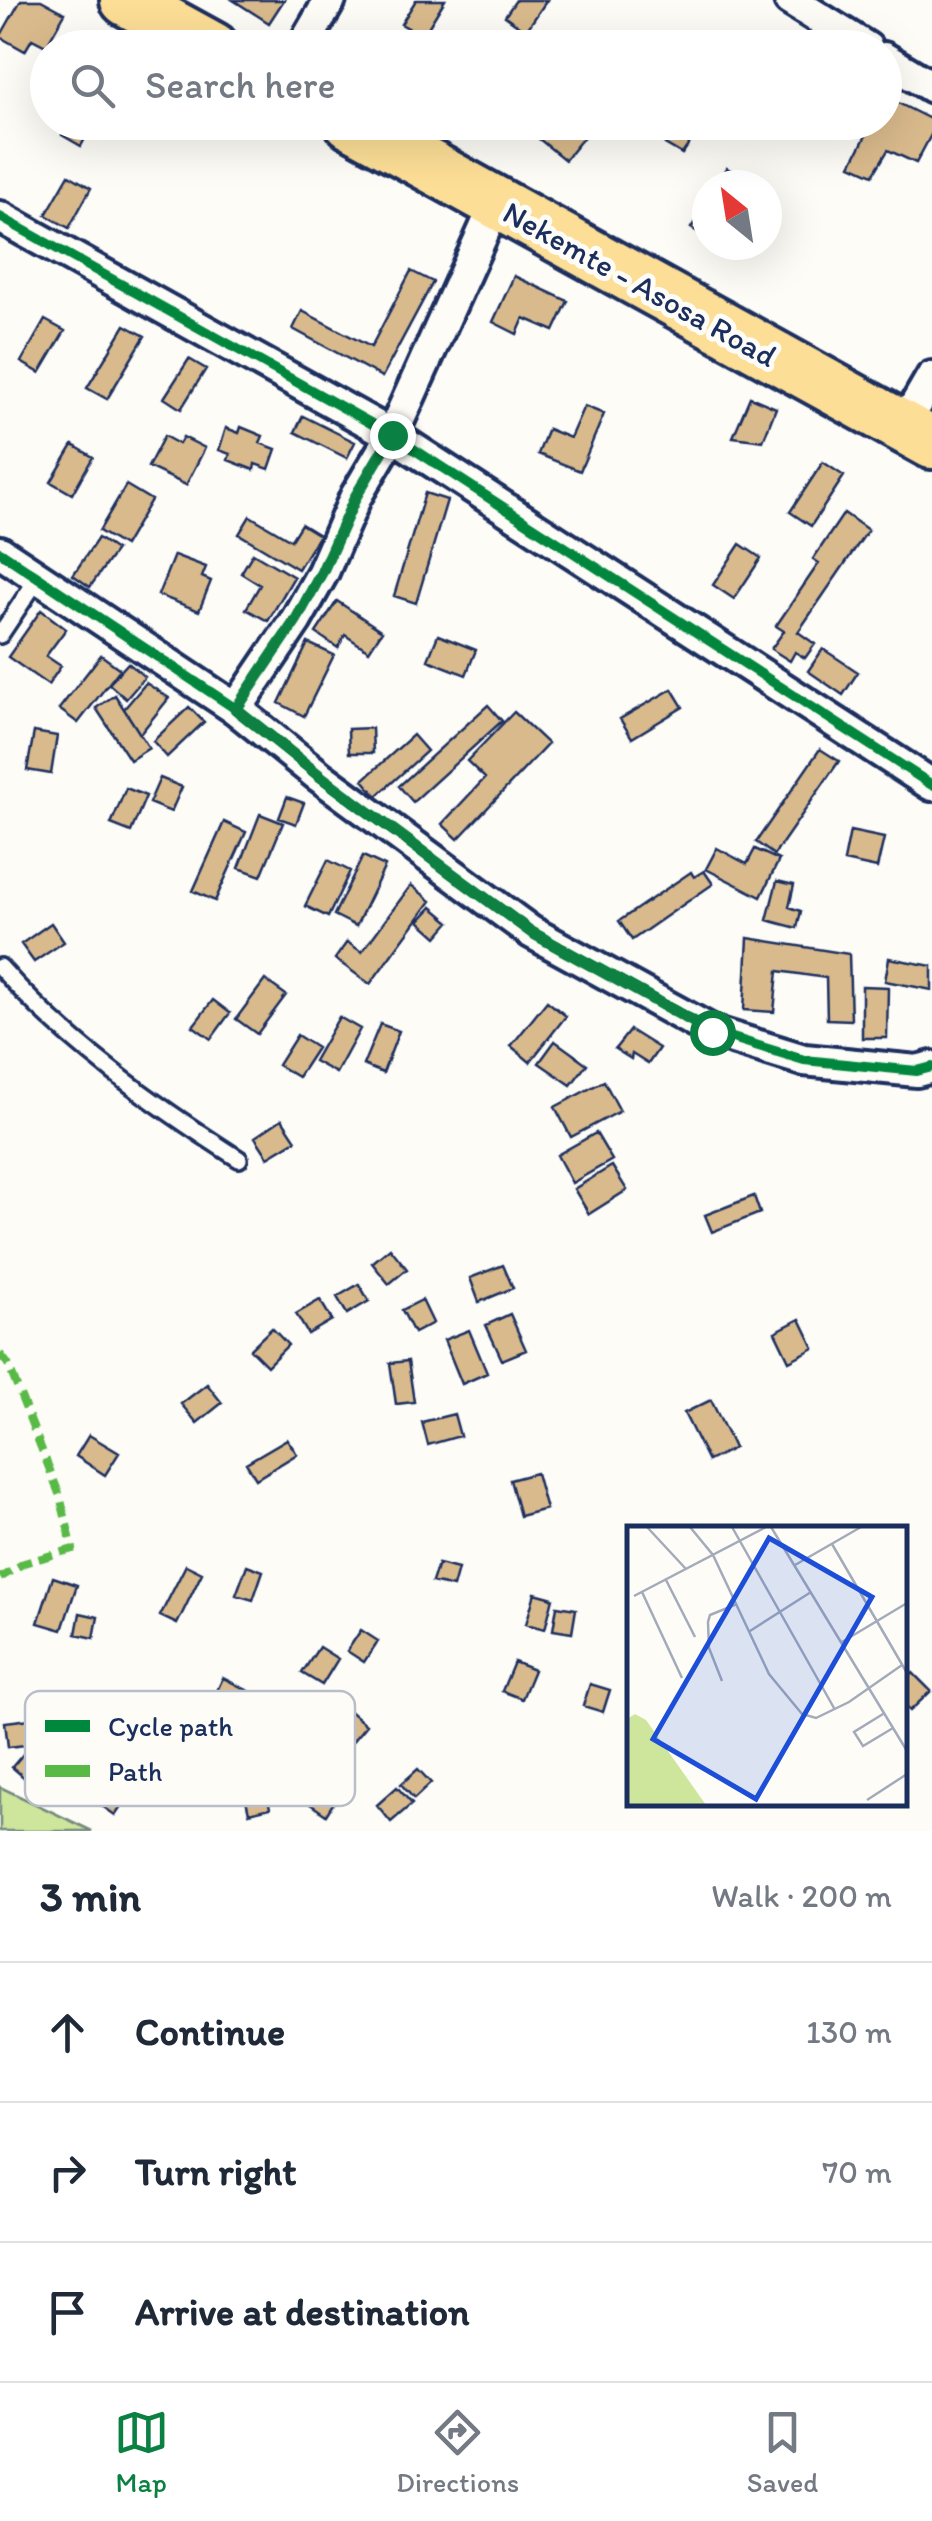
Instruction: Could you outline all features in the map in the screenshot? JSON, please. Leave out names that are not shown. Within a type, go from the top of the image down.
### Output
[{"type":"highway","points":[[126,0],[180,30]]},
{"type":"highway","name":"Nekemte - Asosa Road","points":[[382,140],[918,435]]},
{"type":"street","points":[[312,30],[330,0]]},
{"type":"street","points":[[790,0],[839,30]]},
{"type":"street","points":[[902,69],[932,87]]},
{"type":"street","points":[[236,709],[296,620],[322,572],[356,496],[392,435],[496,204]]},
{"type":"street","points":[[0,217],[392,435],[932,786]]},
{"type":"street","points":[[918,435],[932,377]]},
{"type":"street","points":[[0,552],[236,709],[531,932],[712,1032],[804,1060],[917,1071],[932,1067]]},
{"type":"lane","points":[[0,635],[38,578]]},
{"type":"lane","points":[[0,967],[71,1039],[151,1103],[238,1160]]},
{"type":"green space","points":[[0,1787],[25,1799],[25,1806],[40,1806],[92,1831],[0,1831]]},
{"type":"building","points":[[21,0],[41,0],[65,13],[55,30],[30,30],[25,51],[0,37]]},
{"type":"building","points":[[233,0],[284,0],[269,23]]},
{"type":"building","points":[[416,0],[445,0],[427,30],[412,30],[401,24]]},
{"type":"building","points":[[516,0],[547,0],[527,30],[505,16]]},
{"type":"building","points":[[902,105],[932,120],[932,133],[916,163],[888,150],[873,175],[851,165],[864,140],[902,140]]},
{"type":"building","points":[[540,140],[581,140],[565,160]]},
{"type":"building","points":[[668,140],[692,140],[682,154],[665,144]]},
{"type":"building","points":[[69,175],[91,188],[69,228],[46,215]]},
{"type":"building","points":[[411,271],[433,282],[382,377],[293,329],[302,311],[371,347]]},
{"type":"building","points":[[514,276],[568,301],[554,331],[524,318],[517,334],[493,322]]},
{"type":"building","points":[[45,320],[65,331],[40,373],[21,362]]},
{"type":"building","points":[[125,325],[145,336],[107,399],[87,388]]},
{"type":"building","points":[[189,359],[206,369],[181,409],[164,398]]},
{"type":"building","points":[[750,397],[776,408],[763,441],[733,437]]},
{"type":"building","points":[[584,406],[604,414],[580,471],[538,454],[548,429],[570,438]]},
{"type":"building","points":[[303,416],[355,442],[347,458],[295,432]]},
{"type":"building","points":[[241,427],[263,436],[260,443],[276,449],[269,469],[255,464],[254,470],[228,460],[230,454],[219,450],[226,428],[239,433]]},
{"type":"building","points":[[164,436],[179,444],[183,437],[205,448],[186,485],[148,467]]},
{"type":"building","points":[[73,445],[93,457],[72,494],[51,482]]},
{"type":"building","points":[[823,462],[844,476],[811,526],[790,512]]},
{"type":"building","points":[[126,485],[151,500],[124,546],[99,531]]},
{"type":"building","points":[[425,493],[447,500],[416,603],[394,596]]},
{"type":"building","points":[[844,513],[868,530],[798,632],[815,644],[805,658],[795,652],[790,661],[771,649],[784,631],[776,626],[819,563],[813,559]]},
{"type":"building","points":[[250,516],[291,540],[301,524],[319,535],[298,569],[239,534]]},
{"type":"building","points":[[98,538],[116,550],[90,587],[73,575]]},
{"type":"building","points":[[740,544],[761,558],[734,599],[713,585]]},
{"type":"building","points":[[253,553],[294,577],[268,621],[246,609],[260,585],[241,573]]},
{"type":"building","points":[[174,555],[206,567],[202,577],[211,581],[199,611],[158,595]]},
{"type":"building","points":[[337,601],[382,631],[369,651],[345,635],[338,648],[316,633]]},
{"type":"building","points":[[41,610],[66,629],[46,656],[61,666],[48,685],[8,657]]},
{"type":"building","points":[[438,635],[476,650],[466,675],[428,660]]},
{"type":"building","points":[[308,643],[334,655],[304,716],[279,703]]},
{"type":"building","points":[[823,649],[858,672],[843,695],[808,671]]},
{"type":"building","points":[[101,655],[120,669],[78,723],[59,709]]},
{"type":"building","points":[[128,663],[145,677],[126,699],[109,684]]},
{"type":"building","points":[[146,683],[169,698],[140,734],[124,709]]},
{"type":"building","points":[[672,689],[683,707],[632,738],[620,719]]},
{"type":"building","points":[[115,695],[149,748],[130,760],[96,708]]},
{"type":"building","points":[[488,705],[502,721],[413,802],[399,786]]},
{"type":"building","points":[[189,707],[204,722],[167,757],[153,741]]},
{"type":"building","points":[[514,712],[548,744],[458,839],[442,824],[485,778],[467,761]]},
{"type":"building","points":[[372,728],[373,753],[349,753],[348,729]]},
{"type":"building","points":[[34,732],[57,736],[51,774],[27,770]]},
{"type":"building","points":[[413,735],[427,751],[377,796],[363,780]]},
{"type":"building","points":[[820,749],[839,761],[774,855],[756,842]]},
{"type":"building","points":[[160,778],[182,787],[171,812],[149,803]]},
{"type":"building","points":[[126,788],[146,796],[131,832],[111,824]]},
{"type":"building","points":[[287,797],[304,803],[296,824],[279,818]]},
{"type":"building","points":[[260,814],[283,823],[261,876],[239,868]]},
{"type":"building","points":[[224,822],[246,832],[215,901],[193,891]]},
{"type":"building","points":[[850,831],[884,838],[877,868],[844,861]]},
{"type":"building","points":[[717,848],[747,864],[755,849],[779,860],[761,897],[706,869]]},
{"type":"building","points":[[363,856],[385,866],[356,926],[334,915]]},
{"type":"building","points":[[328,860],[350,871],[328,917],[305,906]]},
{"type":"building","points":[[704,871],[713,884],[632,940],[619,921],[691,872],[694,877]]},
{"type":"building","points":[[777,881],[794,885],[789,907],[801,911],[797,928],[767,920]]},
{"type":"building","points":[[411,885],[431,901],[370,984],[335,959],[347,942],[362,952]]},
{"type":"building","points":[[432,907],[450,922],[437,937],[419,921]]},
{"type":"building","points":[[51,923],[64,942],[34,962],[21,944]]},
{"type":"building","points":[[748,938],[849,954],[851,1020],[827,1019],[826,978],[778,971],[774,1012],[744,1010]]},
{"type":"building","points":[[889,958],[932,966],[932,990],[885,981]]},
{"type":"building","points":[[265,980],[286,995],[257,1034],[236,1019]]},
{"type":"building","points":[[862,986],[888,987],[887,1038],[862,1038]]},
{"type":"building","points":[[213,1000],[230,1013],[211,1039],[193,1026]]},
{"type":"building","points":[[547,1001],[566,1016],[530,1062],[511,1046]]},
{"type":"building","points":[[339,1017],[360,1029],[336,1073],[314,1061]]},
{"type":"building","points":[[380,1024],[399,1031],[383,1073],[363,1065]]},
{"type":"building","points":[[630,1030],[659,1048],[648,1064],[615,1049]]},
{"type":"building","points":[[297,1035],[317,1048],[298,1077],[278,1065]]},
{"type":"building","points":[[555,1041],[587,1064],[571,1085],[539,1063]]},
{"type":"building","points":[[604,1081],[620,1111],[571,1137],[555,1107]]},
{"type":"building","points":[[282,1119],[296,1140],[268,1157],[255,1137]]},
{"type":"building","points":[[596,1133],[612,1160],[572,1183],[557,1155]]},
{"type":"building","points":[[612,1166],[627,1190],[589,1214],[574,1189]]},
{"type":"building","points":[[754,1196],[760,1213],[712,1232],[705,1215]]},
{"type":"building","points":[[390,1248],[407,1269],[389,1284],[372,1263]]},
{"type":"building","points":[[503,1265],[513,1288],[479,1302],[470,1278]]},
{"type":"building","points":[[359,1284],[369,1301],[347,1314],[337,1297]]},
{"type":"building","points":[[320,1300],[332,1320],[308,1334],[296,1314]]},
{"type":"building","points":[[422,1300],[433,1323],[414,1333],[402,1310]]},
{"type":"building","points":[[510,1314],[526,1350],[502,1360],[486,1325]]},
{"type":"building","points":[[800,1319],[814,1348],[789,1361],[775,1332]]},
{"type":"building","points":[[272,1328],[288,1345],[267,1366],[250,1349]]},
{"type":"building","points":[[469,1330],[487,1373],[462,1384],[444,1340]]},
{"type":"building","points":[[408,1361],[414,1402],[396,1404],[390,1363]]},
{"type":"building","points":[[207,1384],[222,1403],[197,1423],[181,1404]]},
{"type":"building","points":[[711,1400],[734,1448],[708,1461],[684,1413]]},
{"type":"building","points":[[454,1414],[460,1436],[428,1445],[422,1422]]},
{"type":"building","points":[[89,1435],[119,1453],[105,1475],[76,1456]]},
{"type":"building","points":[[287,1439],[297,1454],[256,1479],[246,1463]]},
{"type":"building","points":[[536,1473],[546,1509],[520,1516],[510,1480]]},
{"type":"building","points":[[438,1564],[458,1569],[453,1587],[432,1582]]},
{"type":"building","points":[[186,1565],[202,1573],[177,1624],[160,1616]]},
{"type":"building","points":[[247,1565],[263,1571],[253,1600],[236,1595]]},
{"type":"building","points":[[53,1577],[77,1585],[62,1630],[38,1623]]},
{"type":"building","points":[[535,1593],[553,1598],[545,1629],[526,1624]]},
{"type":"building","points":[[557,1606],[576,1609],[572,1633],[553,1630]]},
{"type":"building","points":[[80,1613],[98,1617],[94,1638],[76,1634]]},
{"type":"building","points":[[361,1630],[378,1641],[364,1662],[347,1651]]},
{"type":"building","points":[[319,1647],[338,1659],[322,1685],[302,1673]]},
{"type":"building","points":[[514,1662],[534,1670],[522,1699],[502,1691]]},
{"type":"building","points":[[913,1673],[931,1691],[910,1711],[907,1708],[907,1678]]},
{"type":"building","points":[[223,1678],[249,1691],[217,1691]]},
{"type":"building","points":[[590,1684],[610,1690],[603,1712],[583,1706]]},
{"type":"building","points":[[355,1716],[366,1725],[355,1738]]},
{"type":"building","points":[[25,1720],[25,1745],[8,1747],[5,1722]]},
{"type":"building","points":[[24,1753],[25,1754],[25,1778],[12,1767]]},
{"type":"building","points":[[418,1769],[431,1783],[414,1799],[401,1784]]},
{"type":"building","points":[[397,1787],[412,1804],[391,1822],[377,1805]]},
{"type":"building","points":[[102,1806],[121,1806],[115,1815]]},
{"type":"building","points":[[247,1806],[270,1806],[270,1808],[249,1813]]},
{"type":"building","points":[[313,1806],[332,1806],[326,1815]]},
{"type":"marked path","points":[[0,1354],[8,1364],[60,1496],[73,1549],[24,1563],[0,1578]]},
{"type":"cycle path","points":[[0,217],[392,435],[932,785]]},
{"type":"cycle path","points":[[0,552],[236,709],[319,776],[531,932],[713,1032],[804,1060],[917,1071],[932,1067]]},
{"type":"route","points":[[392,435],[356,496],[296,620],[236,709],[531,932],[712,1032]]}]
